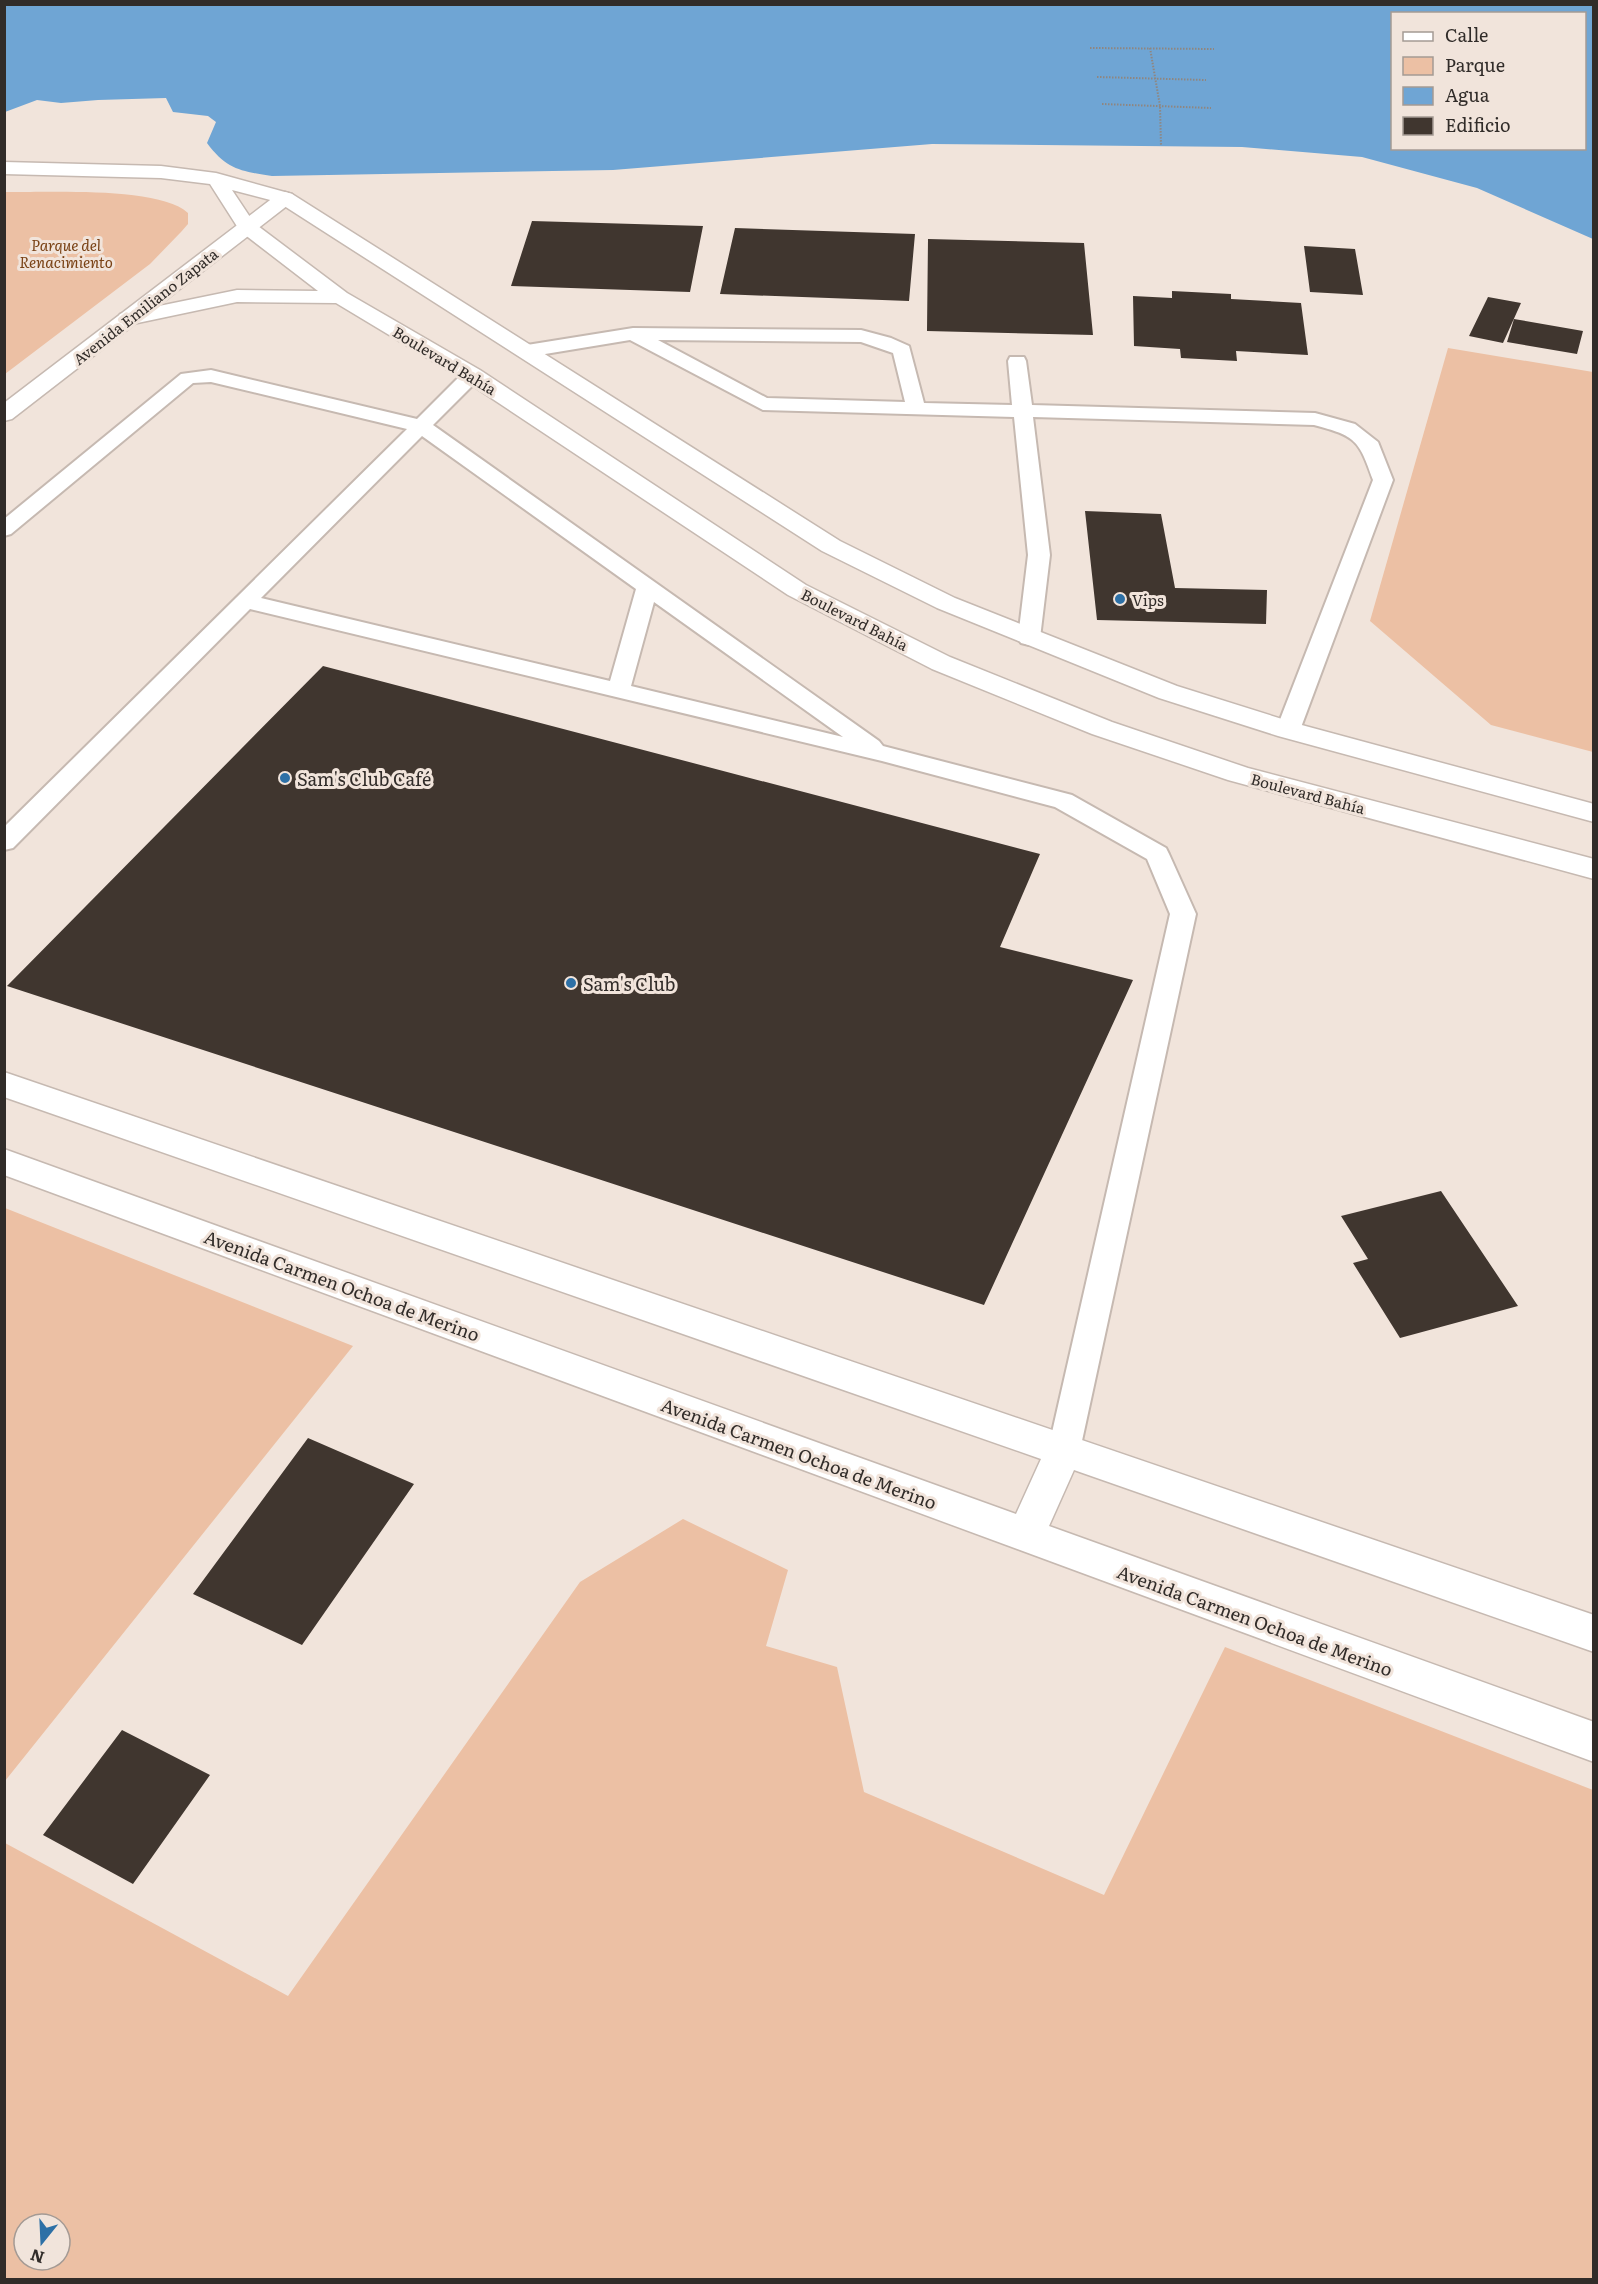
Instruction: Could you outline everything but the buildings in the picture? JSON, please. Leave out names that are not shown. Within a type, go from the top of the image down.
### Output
[{"type":"main road","points":[[4,168],[161,172],[216,179],[285,198],[831,546],[946,603],[1168,692],[1288,730],[1593,813]]},
{"type":"main road","name":"Boulevard Bahía","points":[[216,179],[247,227],[340,297],[488,368],[797,590],[941,663],[1102,728],[1238,774],[1593,869]]},
{"type":"main road","name":"Avenida Emiliano Zapata","points":[[4,414],[285,198]]},
{"type":"main road","points":[[128,319],[237,296],[340,297]]},
{"type":"main road","points":[[488,368],[527,351]]},
{"type":"main road","points":[[4,1084],[1593,1634]]},
{"type":"main road","name":"Avenida Carmen Ochoa de Merino","points":[[4,1161],[1593,1742]]},
{"type":"main road","points":[[1025,1536],[1064,1450]]},
{"type":"lane","points":[[633,334],[763,404],[1315,419],[1348,428],[1371,446],[1383,480],[1288,730]]},
{"type":"lane","points":[[527,351],[633,334],[861,336],[902,350],[916,408]]},
{"type":"lane","points":[[1017,361],[1039,555],[1029,638]]},
{"type":"lane","points":[[4,842],[421,426],[488,368]]},
{"type":"lane","points":[[5,529],[188,378],[211,376],[421,426],[883,754]]},
{"type":"lane","points":[[619,690],[647,586]]},
{"type":"lane","points":[[246,601],[883,754],[1063,801],[1157,854],[1183,914],[1064,1450]]},
{"type":"path","points":[[1090,48],[1214,49]]},
{"type":"path","points":[[1150,48],[1160,106],[1161,146]]},
{"type":"path","points":[[1097,77],[1206,80]]},
{"type":"path","points":[[1102,104],[1211,108]]},
{"type":"green space","name":"Parque del Renacimiento","points":[[5,192],[101,193],[153,198],[173,204],[188,213],[188,224],[150,264],[5,374]]},
{"type":"green space","points":[[1448,348],[1593,372],[1593,752],[1491,725],[1370,621]]},
{"type":"green space","points":[[5,1208],[353,1346],[5,1781]]},
{"type":"green space","points":[[683,1519],[788,1570],[766,1646],[837,1667],[864,1792],[1104,1895],[1225,1647],[1593,1790],[1593,2279],[5,2279],[5,1843],[288,1996],[580,1582]]},
{"type":"water","points":[[5,4],[1593,5],[1593,239],[1477,188],[1362,157],[1242,147],[932,144],[613,170],[272,176],[235,168],[221,159],[207,143],[216,122],[208,116],[173,112],[166,98],[61,103],[37,100],[5,112]]},
{"type":"place","name":"Vips","points":[[1120,599]]},
{"type":"place","name":"Sam's Club Café","points":[[285,778]]},
{"type":"place","name":"Sam's Club","points":[[571,983]]}]
